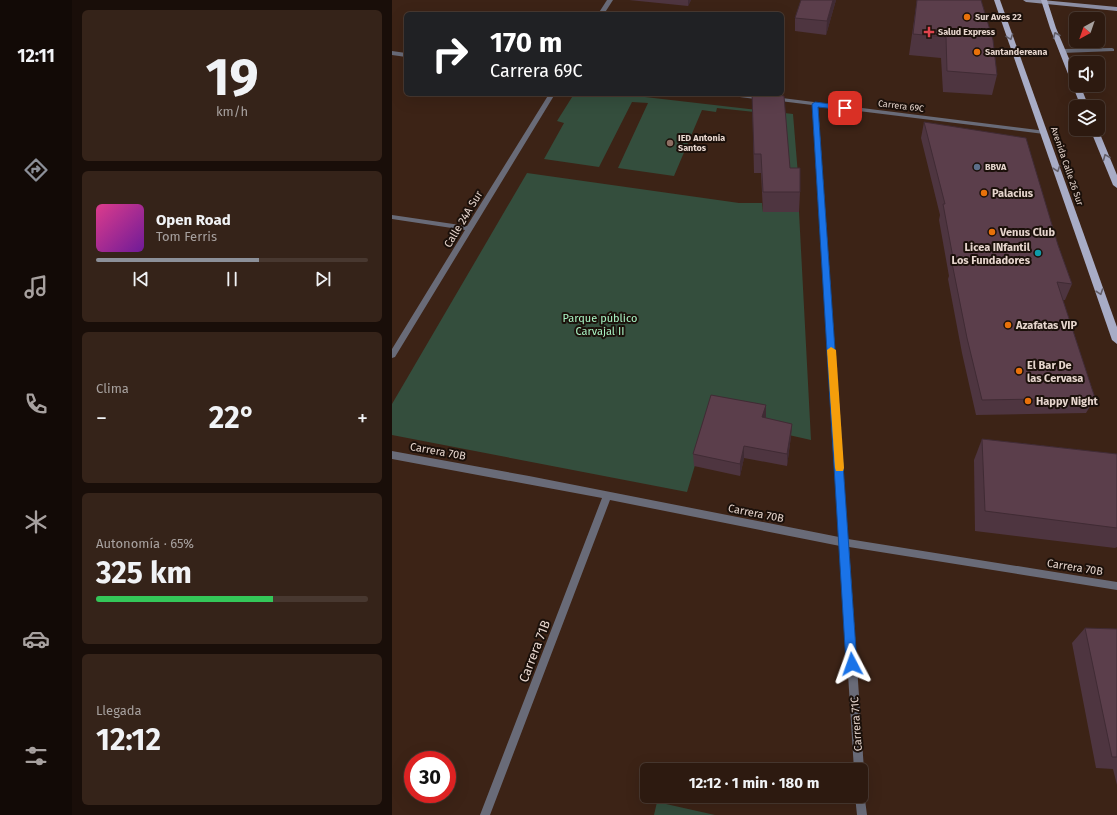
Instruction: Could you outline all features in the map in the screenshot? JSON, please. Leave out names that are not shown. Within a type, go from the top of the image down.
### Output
[{"type":"main road","name":"Avenida Calle 26 Sur","points":[[997,0],[1117,340]]},
{"type":"main road","points":[[1044,1],[1069,68]]},
{"type":"main road","points":[[1097,136],[1117,185]]},
{"type":"street","points":[[602,12],[610,0]]},
{"type":"street","points":[[1026,0],[1117,9]]},
{"type":"street","points":[[1062,51],[1112,50]]},
{"type":"street","points":[[392,53],[404,55]]},
{"type":"street","name":"Calle 24A Sur","points":[[392,355],[551,96]]},
{"type":"street","name":"Carrera 69C","points":[[749,96],[1044,132]]},
{"type":"street","name":"Carrera 71C","points":[[815,104],[859,763]]},
{"type":"street","points":[[392,217],[470,229]]},
{"type":"street","name":"Carrera 70B","points":[[392,455],[529,480],[844,542],[1117,586]]},
{"type":"street","name":"Carrera 71B","points":[[485,815],[607,496]]},
{"type":"street","points":[[861,803],[862,815]]},
{"type":"green space","points":[[573,96],[636,96],[793,114],[799,187],[771,188],[783,115],[717,108],[716,112],[702,110],[674,176],[618,168],[648,103],[632,102],[599,167],[544,159],[564,123],[557,121]]},
{"type":"green space","name":"Parque público Carvajal II","points":[[527,173],[739,203],[762,203],[763,212],[799,212],[811,440],[762,429],[712,408],[687,492],[392,435],[392,404]]},
{"type":"green space","points":[[657,803],[661,803],[715,815],[654,815]]},
{"type":"building","points":[[801,0],[833,0],[827,21],[795,18]]},
{"type":"building","points":[[917,0],[981,0],[993,40],[997,75],[947,71],[946,37],[913,34]]},
{"type":"building","points":[[752,96],[784,96],[790,168],[800,168],[800,192],[763,192],[761,154],[754,154]]},
{"type":"building","points":[[924,122],[1026,138],[1058,245],[1072,284],[1057,282],[1095,398],[982,400],[967,338],[952,263],[954,263],[943,204],[945,204]]},
{"type":"building","points":[[711,395],[766,405],[762,417],[792,424],[787,454],[744,446],[740,464],[693,454]]},
{"type":"building","points":[[982,439],[1117,454],[1117,528],[985,511]]},
{"type":"building","points":[[1085,628],[1117,629],[1117,757],[1112,757]]},
{"type":"slow traffic","points":[[831,350],[839,468]]},
{"type":"place","name":"Sur Aves 22","points":[[967,17]]},
{"type":"place","name":"Salud Express","points":[[929,32]]},
{"type":"place","name":"Santandereana","points":[[977,52]]},
{"type":"place","name":"IED Antonia Santos","points":[[670,143]]},
{"type":"place","name":"BBVA","points":[[977,167]]},
{"type":"place","name":"Palacius","points":[[984,193]]},
{"type":"place","name":"Venus Club","points":[[992,232]]},
{"type":"place","name":"Licea INfantil Los Fundadores","points":[[1038,253]]},
{"type":"place","name":"Azafatas VIP","points":[[1008,325]]},
{"type":"place","name":"El Bar De las Cervasa","points":[[1019,371]]},
{"type":"place","name":"Happy Night","points":[[1028,401]]},
{"type":"route","points":[[845,108],[815,104],[852,664]]}]
